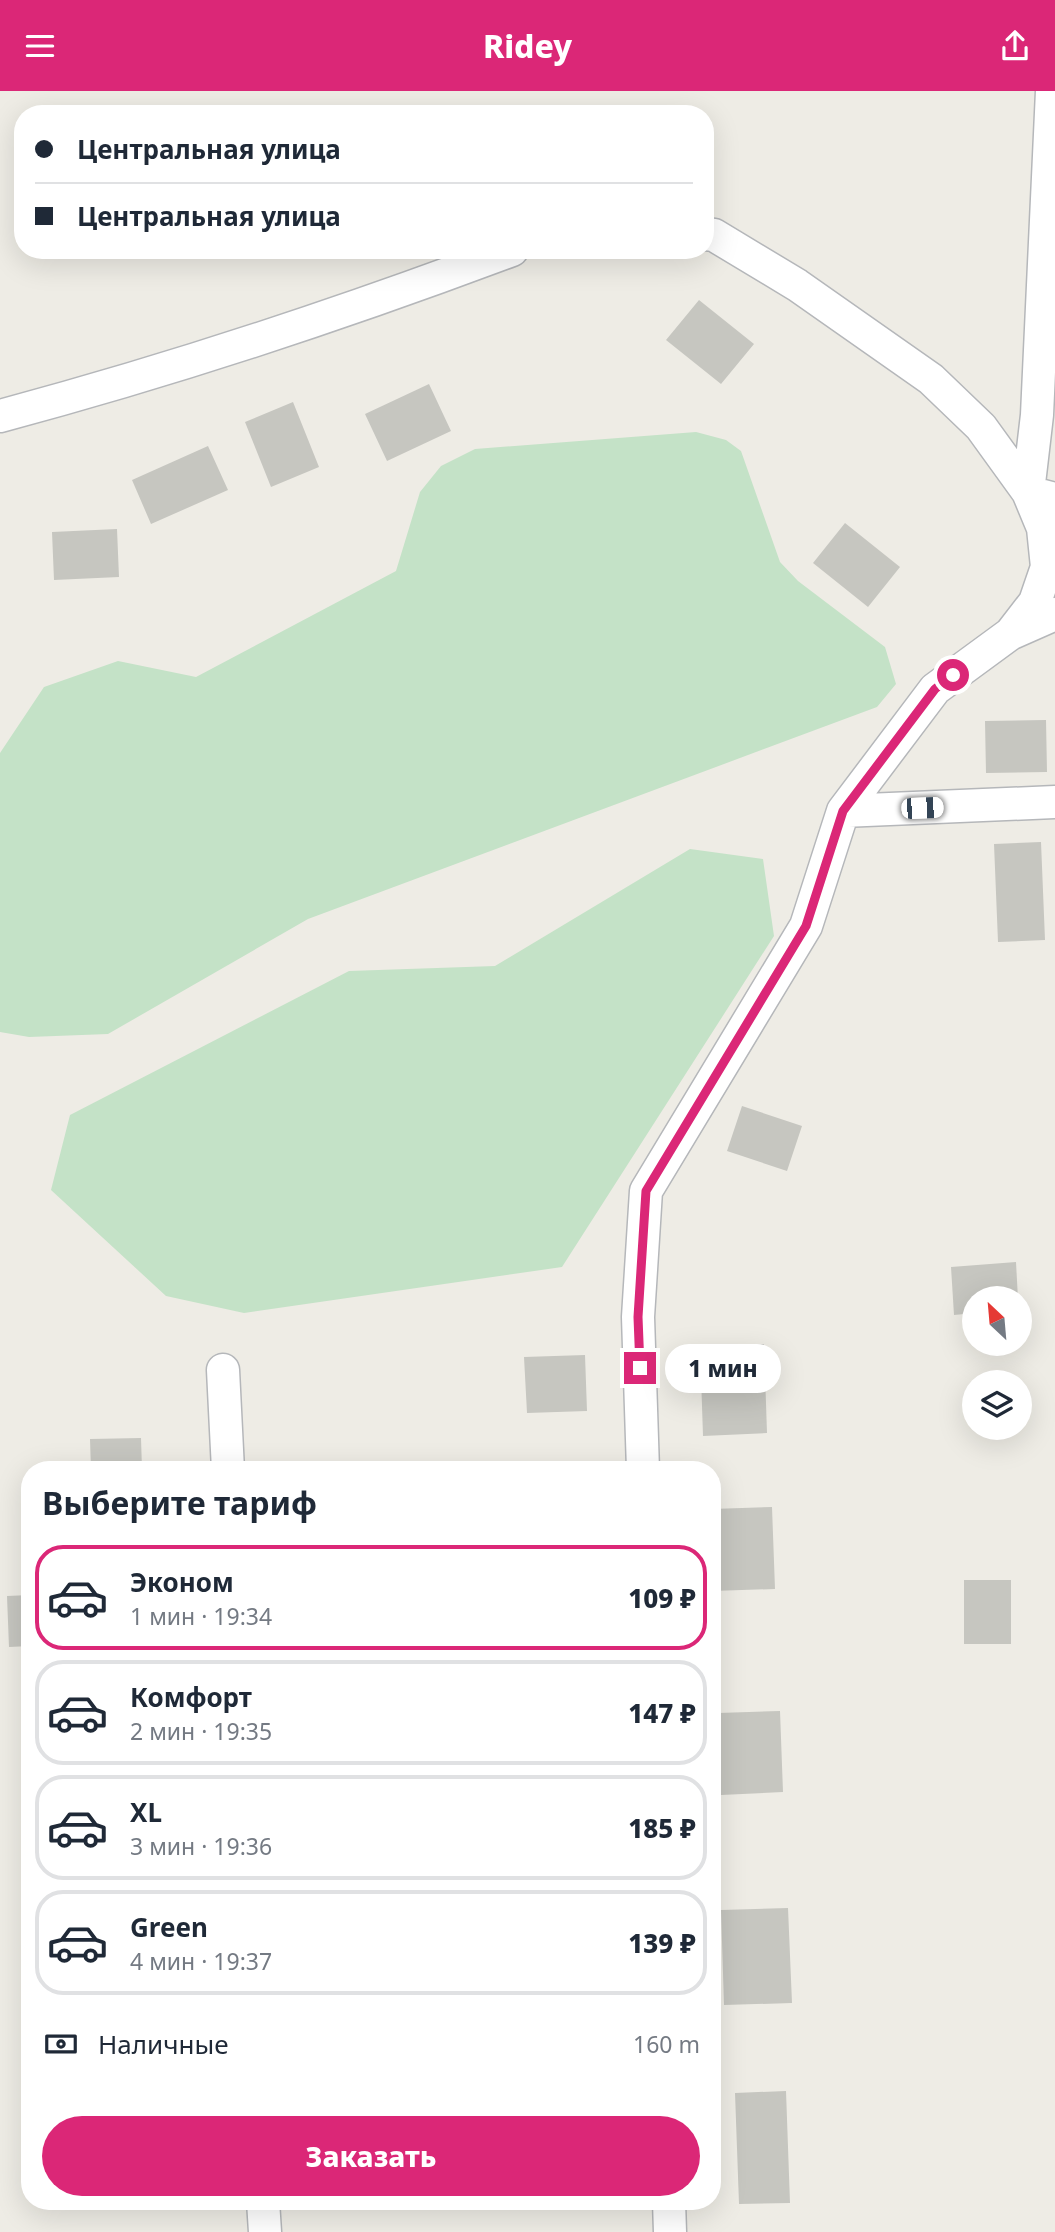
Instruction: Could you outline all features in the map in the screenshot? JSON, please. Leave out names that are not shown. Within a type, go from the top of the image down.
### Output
[{"type":"street","points":[[1010,634],[1035,602],[1047,567],[1037,415],[1052,91]]},
{"type":"street","points":[[714,235],[797,285],[931,379],[981,427],[1041,495]]},
{"type":"street","points":[[0,416],[242,344],[400,292],[488,259]]},
{"type":"street","points":[[643,1461],[638,1317],[646,1191],[806,926],[843,811],[935,689],[1010,634],[1055,614]]},
{"type":"street","points":[[843,811],[1055,802]]},
{"type":"street","points":[[223,1370],[228,1461]]},
{"type":"street","points":[[264,2210],[265,2232]]},
{"type":"street","points":[[669,2210],[670,2232]]},
{"type":"green space","points":[[696,432],[726,440],[741,451],[780,562],[798,581],[885,647],[896,684],[877,707],[308,919],[108,1034],[29,1037],[0,1032],[0,753],[44,687],[118,661],[196,677],[396,571],[420,492],[441,466],[475,449]]},
{"type":"green space","points":[[690,849],[763,859],[774,936],[562,1267],[244,1313],[166,1296],[51,1190],[70,1115],[349,971],[495,966]]},
{"type":"building","points":[[699,300],[754,344],[721,384],[666,340]]},
{"type":"building","points":[[429,384],[451,431],[387,461],[365,414]]},
{"type":"building","points":[[293,402],[319,467],[271,487],[245,422]]},
{"type":"building","points":[[208,446],[228,490],[151,524],[132,480]]},
{"type":"building","points":[[845,523],[900,567],[868,607],[813,563]]},
{"type":"building","points":[[117,529],[119,577],[54,580],[52,532]]},
{"type":"building","points":[[1046,720],[1047,772],[986,773],[985,721]]},
{"type":"building","points":[[1041,842],[1045,940],[998,942],[994,844]]},
{"type":"building","points":[[742,1106],[802,1126],[787,1171],[727,1151]]},
{"type":"building","points":[[1016,1262],[1017,1286],[962,1286],[962,1314],[954,1315],[951,1267]]},
{"type":"building","points":[[764,1344],[767,1433],[703,1436],[700,1346]]},
{"type":"building","points":[[585,1355],[587,1411],[527,1413],[524,1357]]},
{"type":"building","points":[[141,1438],[142,1461],[91,1461],[90,1439]]},
{"type":"building","points":[[772,1507],[775,1589],[721,1591],[721,1509]]},
{"type":"building","points":[[964,1580],[1011,1580],[1011,1644],[964,1644]]},
{"type":"building","points":[[21,1595],[21,1646],[9,1647],[7,1596]]},
{"type":"building","points":[[780,1711],[783,1792],[721,1795],[721,1713]]},
{"type":"building","points":[[788,1908],[792,2003],[724,2005],[721,1910]]},
{"type":"building","points":[[786,2091],[790,2203],[739,2204],[735,2093]]},
{"type":"route","points":[[640,1368],[638,1317],[646,1191],[806,926],[843,811],[935,689],[953,675]]}]
